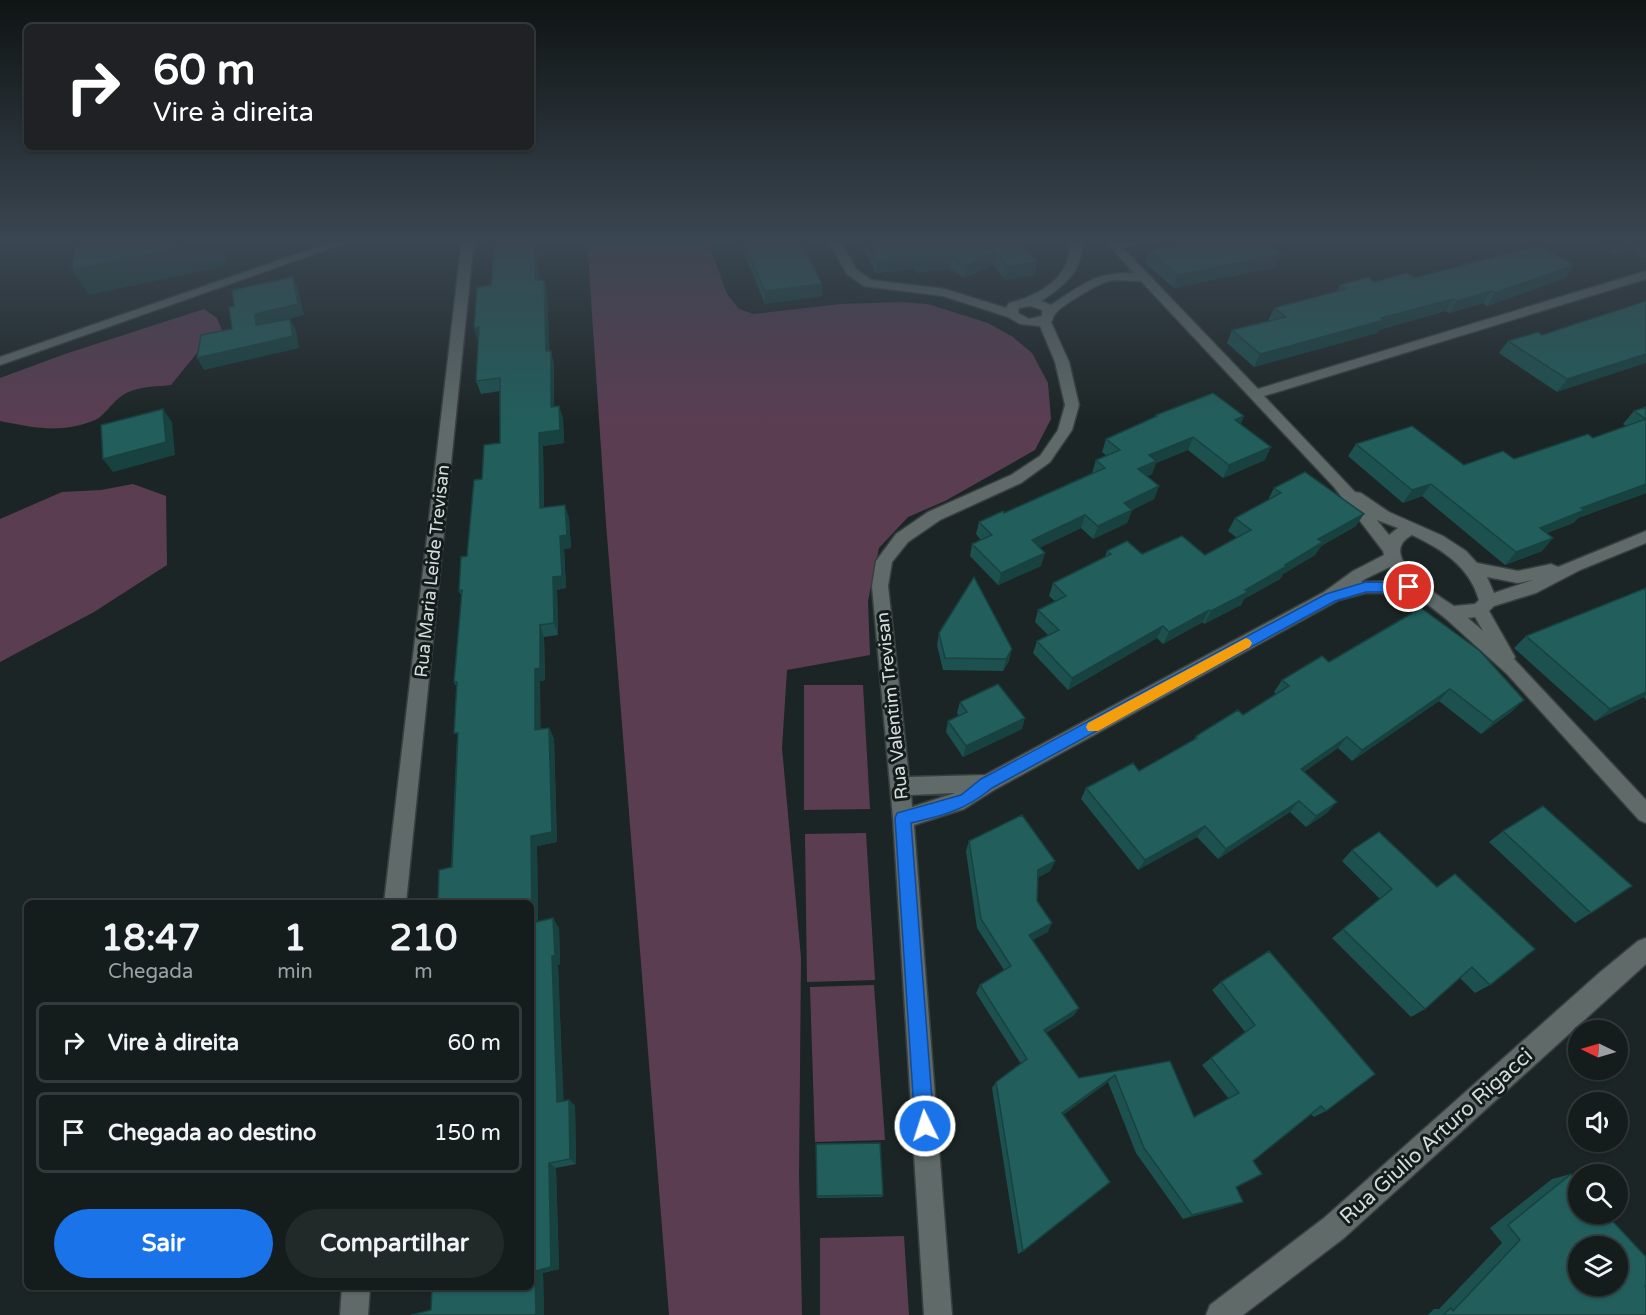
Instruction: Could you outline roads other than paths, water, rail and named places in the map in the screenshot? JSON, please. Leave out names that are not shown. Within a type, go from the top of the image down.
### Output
[{"type":"street","points":[[0,361],[175,300]]},
{"type":"street","name":"Rua Maria Leide Trevisan","points":[[395,900],[461,300]]},
{"type":"street","points":[[980,300],[1015,308],[1034,300]]},
{"type":"street","points":[[1015,308],[1025,322],[1047,316],[1068,300]]},
{"type":"street","points":[[1164,300],[1339,483],[1416,587],[1451,613],[1513,669],[1646,814]]},
{"type":"street","points":[[1256,394],[1563,300]]},
{"type":"street","points":[[1031,302],[1046,307],[1047,316]]},
{"type":"street","name":"Rua Valentim Trevisan","points":[[938,1315],[903,818],[880,586],[884,561],[902,537],[934,516],[1016,479],[1045,459],[1065,430],[1072,405],[1064,369],[1047,316]]},
{"type":"street","name":"Rua Valentim Trevisan","points":[[1025,322],[1064,369]]},
{"type":"street","points":[[1339,483],[1383,516],[1447,546],[1474,568],[1485,587],[1484,606],[1513,669]]},
{"type":"street","points":[[1391,553],[1392,539],[1400,532],[1412,528]]},
{"type":"street","points":[[1451,613],[1484,606],[1530,589],[1574,566],[1646,537]]},
{"type":"street","points":[[903,818],[967,799],[987,784],[1330,597],[1391,553]]},
{"type":"street","points":[[1474,568],[1518,577],[1574,566]]},
{"type":"street","points":[[1330,597],[1366,587],[1416,587]]},
{"type":"street","points":[[900,786],[987,784]]},
{"type":"street","name":"Rua Giulio Arturo Rigacci","points":[[1220,1315],[1334,1228],[1606,982],[1646,949]]},
{"type":"street","points":[[354,1315],[356,1290]]}]
